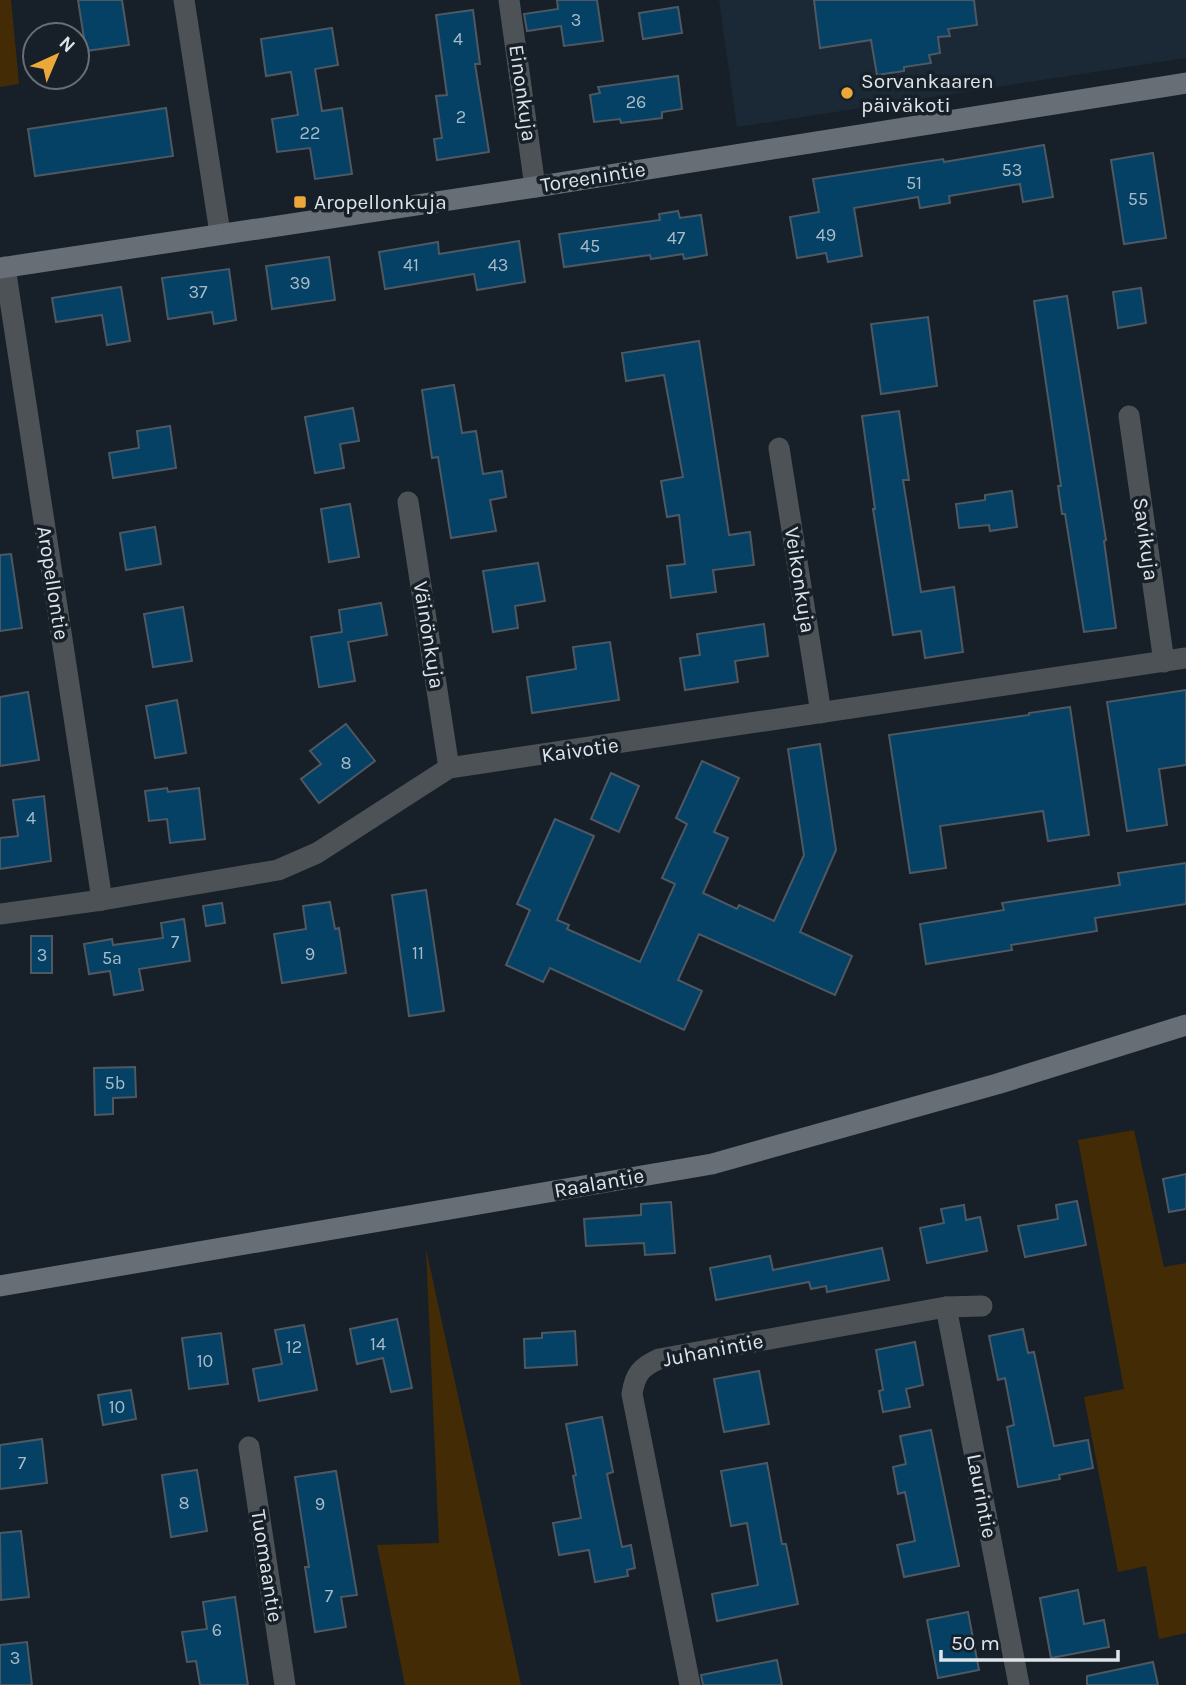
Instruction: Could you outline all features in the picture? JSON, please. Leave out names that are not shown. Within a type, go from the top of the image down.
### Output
[{"type":"street","points":[[184,0],[220,233]]},
{"type":"street","name":"Einonkuja","points":[[509,0],[535,187]]},
{"type":"street","name":"Toreenintie","points":[[2,268],[535,187],[1186,83]]},
{"type":"street","name":"Aropellontie","points":[[2,268],[102,900]]},
{"type":"street","name":"Savikuja","points":[[1129,416],[1164,662]]},
{"type":"street","name":"Veikonkuja","points":[[779,448],[821,713]]},
{"type":"street","name":"Väinönkuja","points":[[408,502],[449,768]]},
{"type":"street","name":"Kaivotie","points":[[0,914],[102,900],[278,870],[317,853],[449,768],[1186,658]]},
{"type":"street","name":"Raalantie","points":[[0,1286],[712,1164],[997,1084],[1186,1026]]},
{"type":"street","name":"Juhanintie","points":[[690,1685],[632,1394],[634,1378],[643,1366],[659,1359],[946,1307],[982,1306]]},
{"type":"street","name":"Laurintie","points":[[946,1307],[1019,1685]]},
{"type":"street","name":"Tuomaantie","points":[[249,1447],[285,1685]]},
{"type":"shaded area","points":[[0,0],[11,0],[19,84],[0,87]]},
{"type":"shaded area","name":"Sorvankaaren päiväkoti","points":[[719,0],[1186,0],[1186,58],[737,127]]},
{"type":"shaded area","points":[[1134,1130],[1164,1267],[1186,1263],[1186,1633],[1159,1639],[1146,1566],[1118,1572],[1084,1397],[1124,1389],[1078,1140]]},
{"type":"shaded area","points":[[426,1249],[521,1685],[405,1685],[377,1545],[439,1543]]},
{"type":"building","points":[[78,0],[122,0],[129,45],[91,50],[91,21],[81,21]]},
{"type":"building","points":[[557,0],[597,0],[603,41],[564,46],[561,26],[527,31],[524,14],[558,9]]},
{"type":"building","points":[[814,0],[974,0],[977,25],[948,29],[950,36],[938,37],[940,53],[929,55],[931,63],[877,75],[871,40],[820,48]]},
{"type":"building","points":[[678,7],[682,33],[643,39],[639,13]]},
{"type":"building","points":[[473,10],[480,64],[475,64],[489,152],[437,160],[434,139],[442,138],[436,96],[447,95],[436,15]]},
{"type":"building","points":[[332,28],[338,65],[315,69],[322,111],[342,108],[352,174],[315,179],[310,148],[277,152],[272,119],[298,115],[291,72],[266,76],[261,39]]},
{"type":"building","points":[[678,76],[682,109],[662,112],[662,118],[621,123],[620,119],[594,122],[590,95],[600,93],[598,87]]},
{"type":"building","points":[[166,108],[173,156],[35,176],[28,129]]},
{"type":"building","points":[[1044,145],[1053,197],[1023,202],[1020,184],[949,196],[950,203],[920,208],[918,197],[854,208],[862,256],[828,262],[826,253],[797,258],[790,217],[819,212],[813,179],[943,159],[944,162]]},
{"type":"building","points":[[1153,153],[1166,238],[1124,244],[1111,160]]},
{"type":"building","points":[[678,211],[680,218],[701,215],[707,255],[684,259],[683,254],[651,259],[650,255],[564,267],[559,234],[660,220],[659,214]]},
{"type":"building","points":[[519,241],[525,282],[477,290],[474,274],[385,289],[379,252],[438,242],[439,254]]},
{"type":"building","points":[[329,257],[335,300],[272,309],[266,266]]},
{"type":"building","points":[[229,269],[236,320],[214,324],[212,312],[168,319],[162,278]]},
{"type":"building","points":[[121,287],[130,341],[107,345],[102,315],[56,322],[52,298]]},
{"type":"building","points":[[1141,288],[1146,323],[1118,328],[1113,292]]},
{"type":"building","points":[[1067,296],[1106,540],[1104,541],[1116,628],[1084,632],[1065,514],[1062,514],[1058,486],[1061,486],[1034,301]]},
{"type":"building","points":[[928,317],[937,386],[881,394],[871,324]]},
{"type":"building","points":[[699,341],[729,535],[750,532],[754,565],[713,570],[716,592],[671,598],[667,566],[685,564],[679,515],[667,517],[661,481],[683,477],[664,375],[626,381],[622,353]]},
{"type":"building","points":[[454,385],[462,433],[476,431],[483,474],[502,471],[506,497],[490,500],[496,531],[451,538],[438,457],[432,458],[422,390]]},
{"type":"building","points":[[353,408],[359,441],[340,444],[344,468],[315,473],[305,417]]},
{"type":"building","points":[[899,411],[909,480],[903,480],[921,592],[954,587],[963,652],[925,658],[921,631],[893,635],[873,509],[862,416]]},
{"type":"building","points":[[170,426],[176,468],[113,478],[109,453],[139,448],[137,431]]},
{"type":"building","points":[[1012,491],[1017,527],[990,531],[989,525],[959,528],[956,504],[985,500],[985,495]]},
{"type":"building","points":[[350,504],[359,557],[329,562],[321,509]]},
{"type":"building","points":[[155,527],[161,564],[126,570],[120,533]]},
{"type":"building","points":[[11,554],[22,628],[0,631],[0,555]]},
{"type":"building","points":[[538,563],[545,601],[515,606],[518,628],[493,632],[483,571]]},
{"type":"building","points":[[381,603],[387,635],[348,642],[355,681],[319,687],[311,637],[342,632],[339,610]]},
{"type":"building","points":[[183,607],[192,661],[153,667],[144,614]]},
{"type":"building","points":[[764,624],[768,656],[735,661],[738,682],[685,690],[680,658],[700,655],[697,634]]},
{"type":"building","points":[[610,642],[619,700],[532,713],[527,677],[576,669],[573,647]]},
{"type":"building","points":[[1186,690],[1186,765],[1159,769],[1167,825],[1127,831],[1107,702]]},
{"type":"building","points":[[28,692],[39,760],[0,766],[0,697]]},
{"type":"building","points":[[177,700],[186,753],[155,758],[146,706]]},
{"type":"building","points":[[1070,707],[1089,835],[1048,841],[1043,811],[940,826],[946,868],[910,873],[889,735]]},
{"type":"building","points":[[346,724],[375,761],[319,803],[301,779],[321,764],[310,751]]},
{"type":"building","points":[[820,744],[836,850],[800,932],[852,956],[835,995],[699,934],[678,980],[702,991],[684,1030],[550,968],[543,982],[506,965],[530,910],[517,904],[555,819],[594,836],[557,920],[569,925],[567,929],[640,962],[675,884],[662,878],[687,824],[676,818],[702,761],[739,778],[714,832],[728,838],[703,893],[737,909],[739,905],[774,921],[804,855],[788,749]]},
{"type":"building","points":[[611,773],[639,786],[619,832],[591,819]]},
{"type":"building","points":[[167,788],[168,792],[199,788],[205,839],[170,843],[167,819],[149,821],[145,791]]},
{"type":"building","points":[[44,796],[51,861],[0,869],[0,838],[18,836],[13,800]]},
{"type":"building","points":[[1186,863],[1186,904],[1095,918],[1097,931],[1011,945],[1012,950],[926,964],[920,924],[1004,910],[1002,903],[1120,885],[1118,873]]},
{"type":"building","points":[[426,890],[444,1011],[409,1016],[392,895]]},
{"type":"building","points":[[330,902],[335,929],[339,928],[346,973],[282,983],[274,934],[306,929],[303,906]]},
{"type":"building","points":[[222,903],[225,923],[206,926],[203,906]]},
{"type":"building","points":[[184,919],[190,961],[139,969],[143,990],[114,995],[110,971],[89,974],[84,944],[112,939],[113,945],[163,938],[161,923]]},
{"type":"building","points":[[31,936],[52,936],[52,973],[31,973]]},
{"type":"building","points":[[135,1067],[136,1097],[113,1098],[113,1114],[95,1115],[94,1068]]},
{"type":"building","points":[[1186,1174],[1186,1209],[1169,1212],[1163,1179]]},
{"type":"building","points":[[1077,1201],[1086,1245],[1025,1257],[1018,1226],[1058,1219],[1056,1205]]},
{"type":"building","points":[[671,1202],[675,1253],[645,1255],[644,1243],[586,1246],[584,1219],[641,1215],[641,1204]]},
{"type":"building","points":[[964,1205],[966,1220],[980,1217],[987,1251],[927,1263],[920,1228],[944,1223],[941,1209]]},
{"type":"building","points":[[882,1248],[889,1280],[827,1292],[826,1286],[811,1289],[809,1282],[716,1300],[710,1268],[770,1256],[773,1270]]},
{"type":"building","points":[[397,1319],[412,1388],[391,1392],[383,1358],[357,1364],[350,1329]]},
{"type":"building","points":[[304,1325],[317,1390],[259,1401],[253,1369],[282,1364],[275,1330]]},
{"type":"building","points":[[1023,1329],[1028,1353],[1034,1352],[1054,1446],[1088,1440],[1093,1468],[1059,1475],[1060,1479],[1018,1487],[1007,1427],[1014,1425],[1005,1378],[998,1380],[989,1336]]},
{"type":"building","points":[[575,1331],[577,1365],[525,1368],[524,1339],[542,1338],[542,1333]]},
{"type":"building","points":[[221,1333],[228,1384],[189,1389],[182,1338]]},
{"type":"building","points":[[915,1342],[923,1385],[906,1389],[910,1407],[883,1412],[879,1391],[883,1390],[876,1350]]},
{"type":"building","points":[[759,1371],[769,1424],[724,1432],[714,1379]]},
{"type":"building","points":[[131,1390],[136,1419],[103,1425],[98,1395]]},
{"type":"building","points":[[602,1417],[613,1472],[607,1474],[622,1547],[631,1545],[635,1568],[627,1570],[628,1576],[595,1582],[589,1550],[559,1555],[553,1523],[581,1518],[566,1424]]},
{"type":"building","points":[[931,1430],[959,1566],[904,1577],[897,1545],[915,1541],[905,1492],[898,1494],[893,1467],[906,1464],[900,1436]]},
{"type":"building","points":[[42,1439],[47,1483],[0,1489],[0,1445]]},
{"type":"building","points":[[767,1463],[782,1544],[786,1544],[798,1604],[717,1621],[712,1594],[758,1585],[747,1523],[731,1526],[721,1471]]},
{"type":"building","points":[[197,1470],[207,1531],[171,1537],[162,1475]]},
{"type":"building","points":[[336,1471],[357,1595],[341,1597],[346,1627],[315,1632],[305,1567],[309,1567],[295,1477]]},
{"type":"building","points":[[21,1531],[29,1597],[1,1600],[0,1533]]},
{"type":"building","points":[[1078,1590],[1084,1624],[1104,1620],[1109,1647],[1051,1658],[1040,1598]]},
{"type":"building","points":[[235,1597],[248,1685],[200,1685],[196,1661],[187,1662],[182,1632],[207,1629],[203,1602]]},
{"type":"building","points":[[968,1612],[979,1670],[938,1678],[927,1620]]},
{"type":"building","points":[[27,1642],[32,1685],[0,1685],[0,1645]]},
{"type":"building","points":[[777,1660],[782,1685],[703,1685],[701,1675]]},
{"type":"building","points":[[1153,1662],[1158,1685],[1087,1685],[1087,1676]]},
{"type":"place","name":"Sorvankaaren päiväkoti","points":[[847,93]]},
{"type":"place","name":"Aropellonkuja","points":[[300,202]]}]
